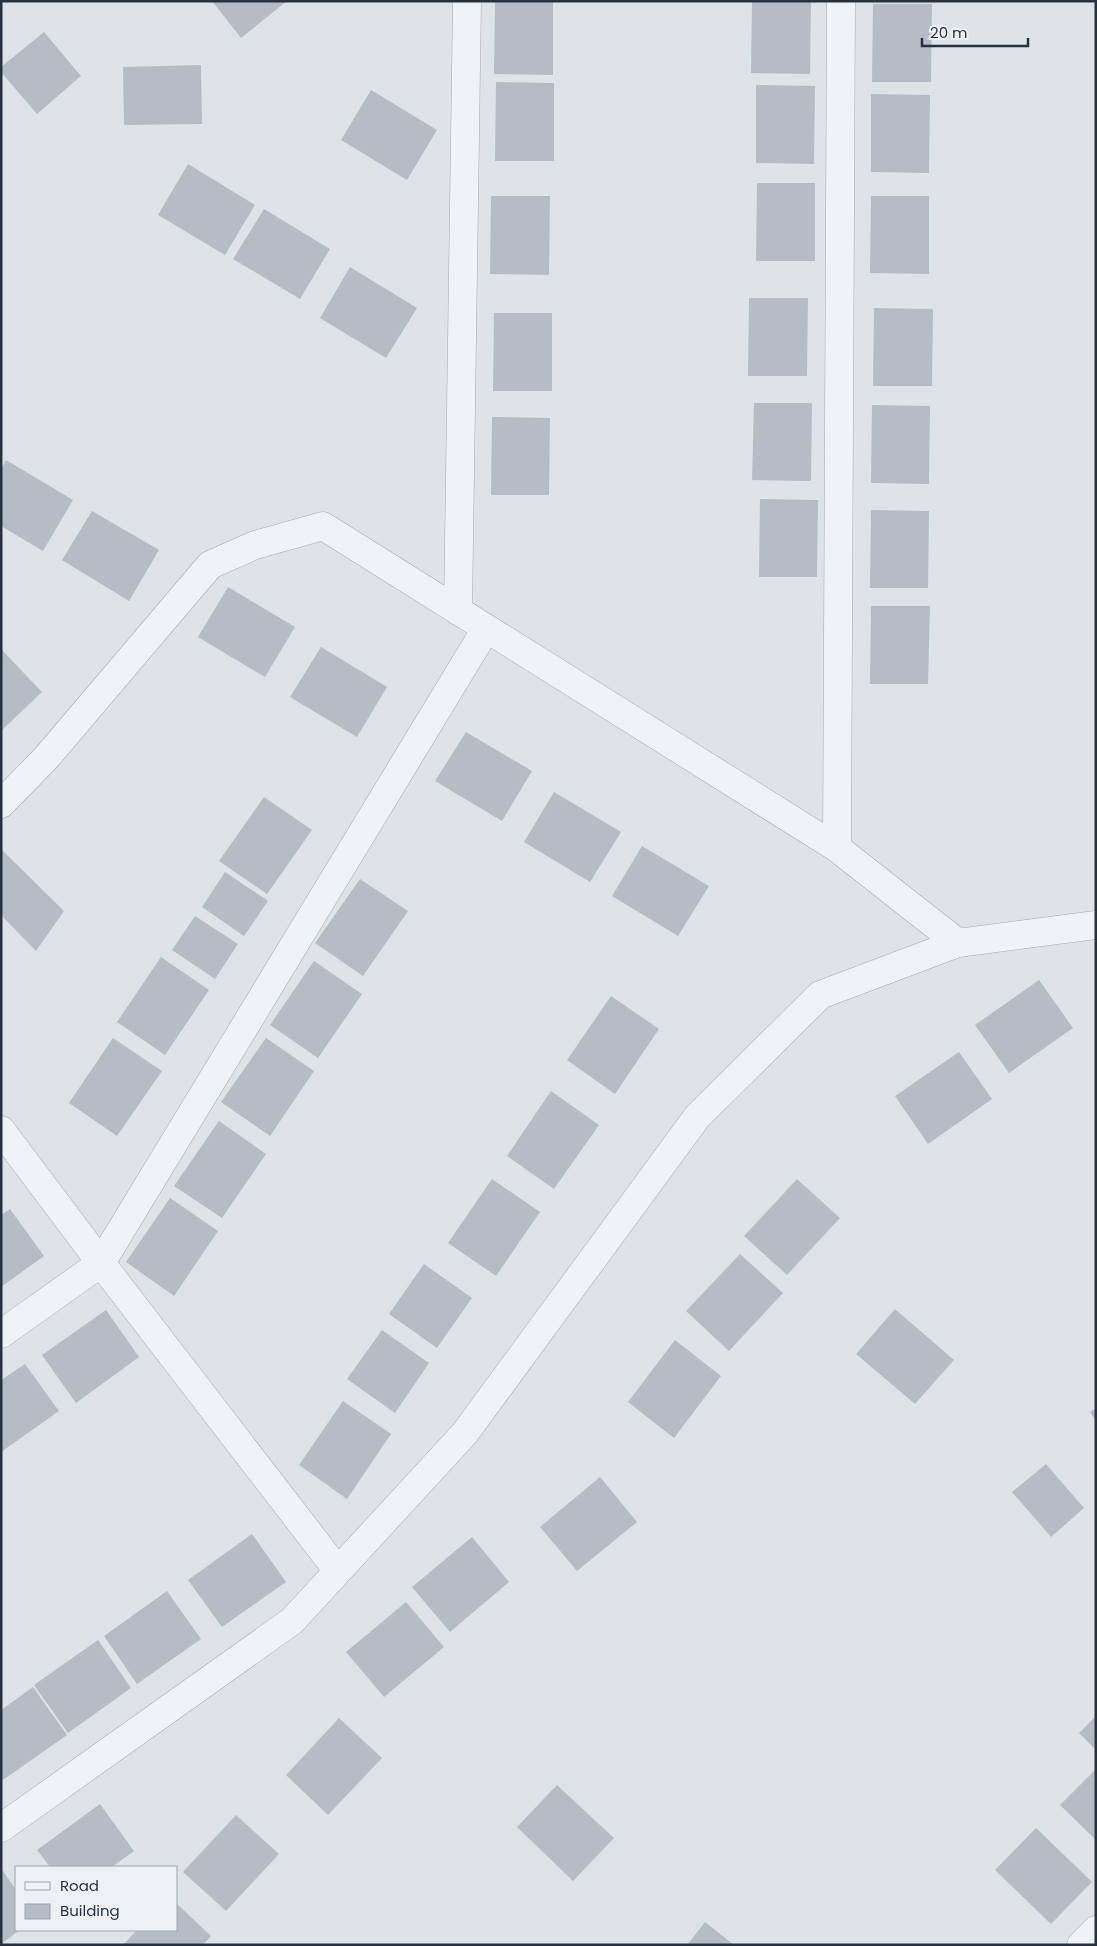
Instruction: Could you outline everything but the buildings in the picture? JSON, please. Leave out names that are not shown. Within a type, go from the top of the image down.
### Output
[{"type":"street","points":[[458,611],[467,1]]},
{"type":"street","points":[[837,848],[841,1]]},
{"type":"street","points":[[1,804],[46,758],[210,565],[255,544],[324,526],[837,848],[958,942]]},
{"type":"street","points":[[1,1334],[101,1263],[486,629]]},
{"type":"street","points":[[1,1828],[292,1621],[465,1433],[697,1117],[820,995],[958,942],[1096,925]]},
{"type":"street","points":[[1,1130],[338,1571]]},
{"type":"street","points":[[1081,1945],[1096,1930]]}]
